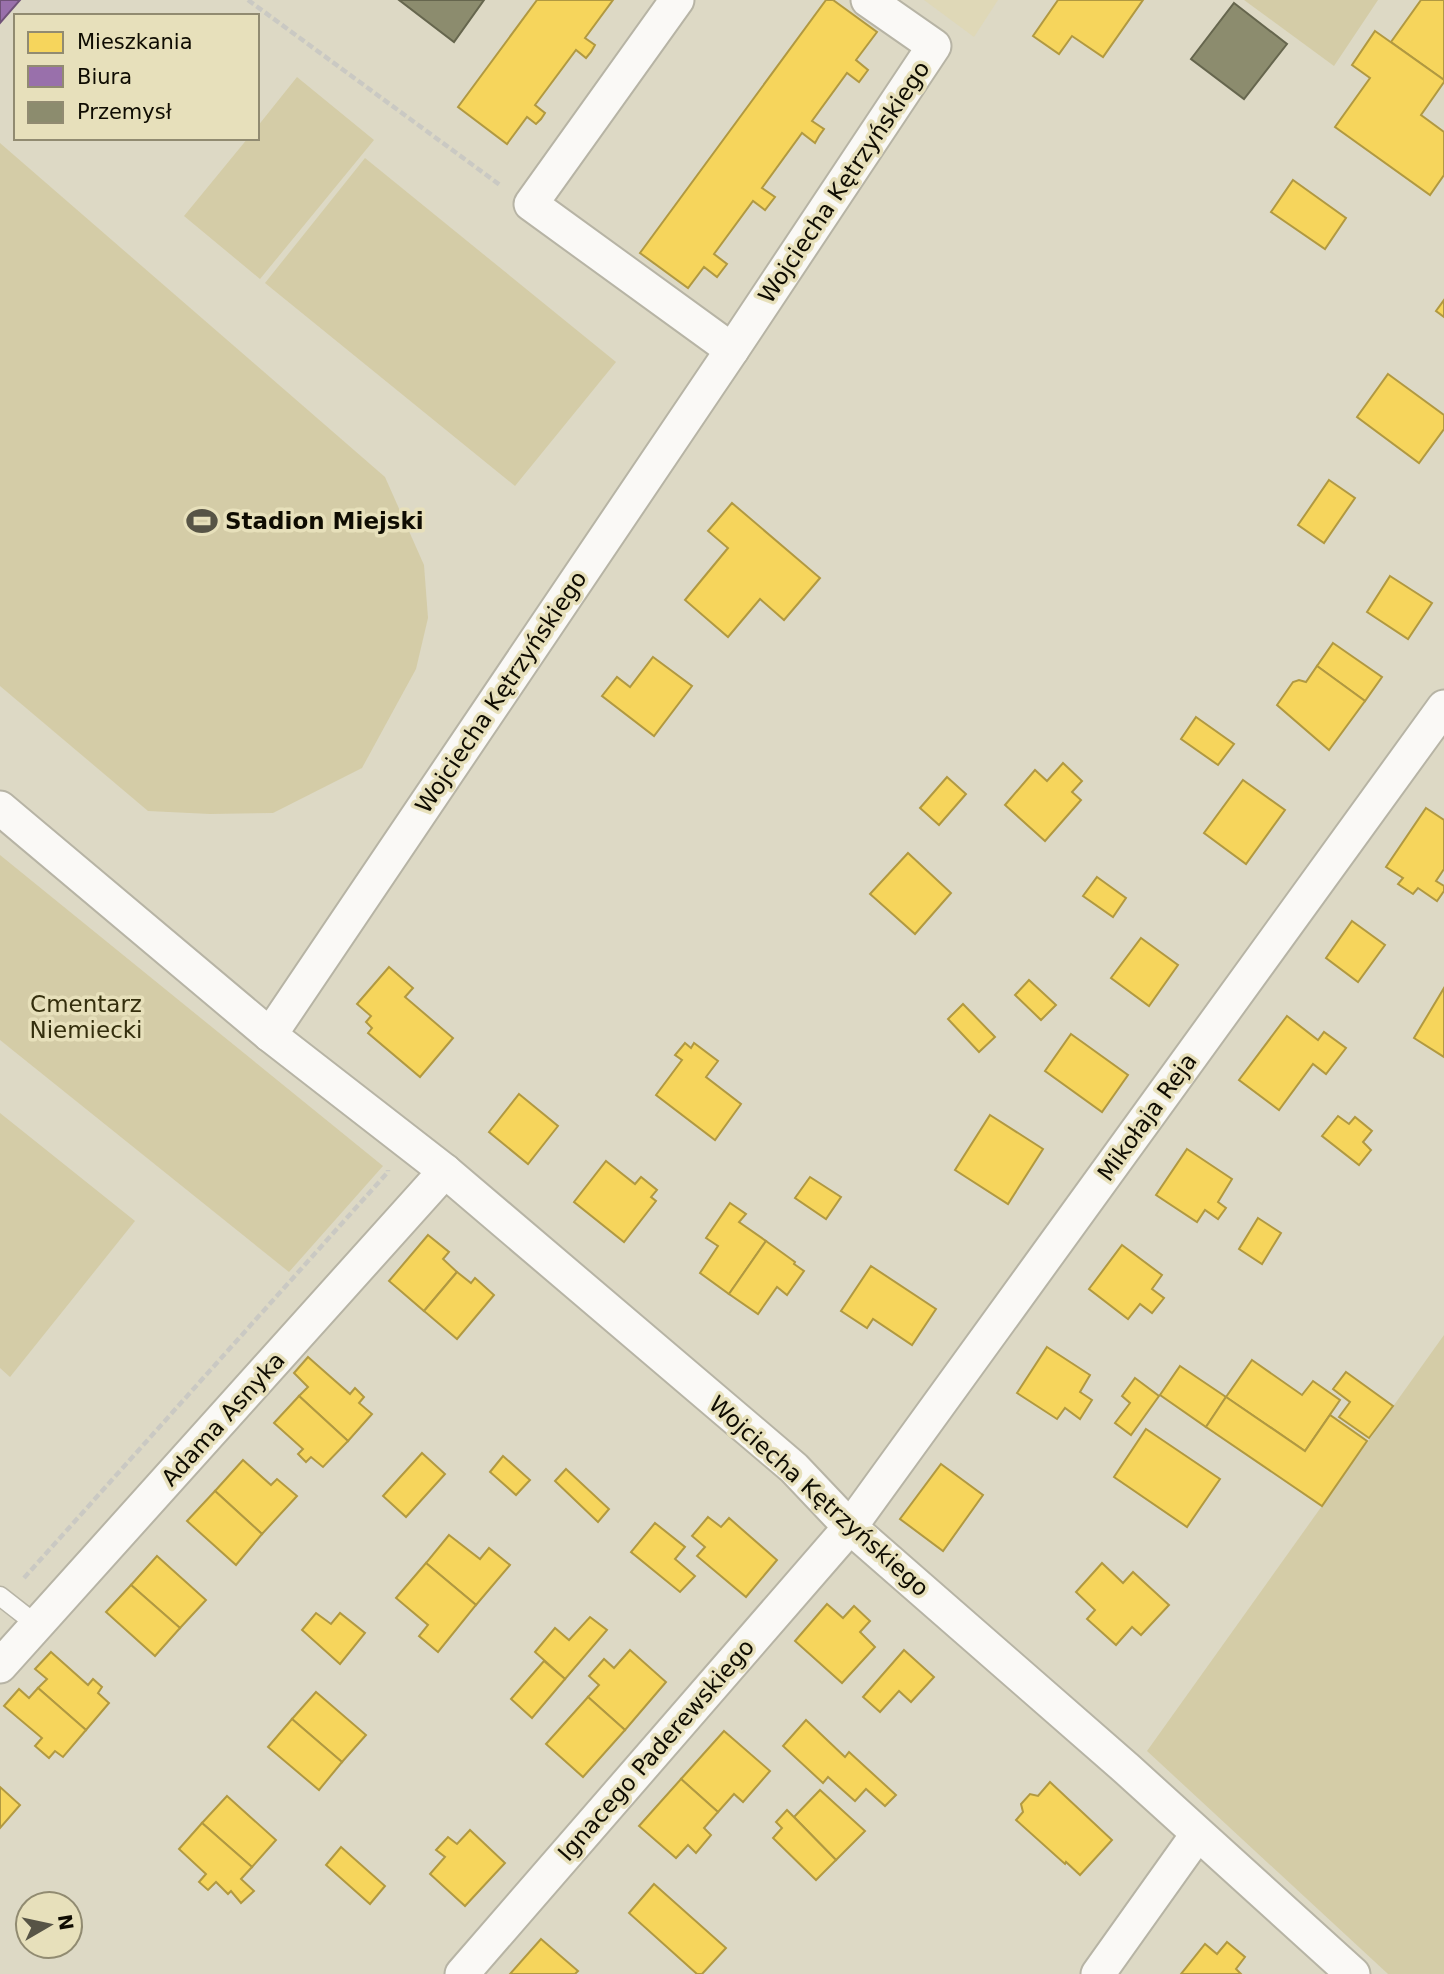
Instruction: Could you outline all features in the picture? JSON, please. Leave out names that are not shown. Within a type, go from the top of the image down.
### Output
[{"type":"street","points":[[677,0],[531,204],[732,350]]},
{"type":"street","name":"Wojciecha Kętrzyńskiego","points":[[270,1035],[934,46],[868,0]]},
{"type":"street","name":"Mikołaja Reja","points":[[850,1527],[1444,707]]},
{"type":"street","name":"Wojciecha Kętrzyńskiego","points":[[0,808],[270,1035],[445,1171],[794,1468],[850,1527],[1127,1769],[1353,1974]]},
{"type":"street","name":"Adama Asnyka","points":[[0,1666],[445,1171]]},
{"type":"street","name":"Ignacego Paderewskiego","points":[[462,1974],[850,1527]]},
{"type":"street","points":[[1098,1974],[1197,1835]]},
{"type":"lane","points":[[2,1598],[37,1625]]},
{"type":"path","points":[[248,0],[510,193],[531,204]]},
{"type":"path","points":[[2,1598],[388,1172],[386,1160]]},
{"type":"shaded area","points":[[924,0],[998,0],[974,37]]},
{"type":"green space","points":[[1244,0],[1378,0],[1334,66]]},
{"type":"green space","points":[[297,77],[374,140],[260,279],[184,216],[246,140],[259,140],[259,124]]},
{"type":"green space","name":"Stadion Miejski","points":[[0,143],[385,477],[424,565],[428,618],[416,669],[362,768],[273,813],[148,811],[0,686]]},
{"type":"green space","points":[[365,158],[616,362],[515,486],[265,283]]},
{"type":"green space","name":"Cmentarz Niemiecki","points":[[0,855],[383,1166],[289,1272],[0,1040]]},
{"type":"green space","points":[[0,1113],[135,1221],[10,1377],[0,1368]]},
{"type":"green space","points":[[1444,1335],[1444,1974],[1388,1974],[1147,1751]]},
{"type":"building: Mieszkania","points":[[537,0],[613,0],[585,38],[595,45],[591,52],[586,58],[576,50],[535,105],[545,113],[541,119],[536,124],[527,117],[507,144],[458,107]]},
{"type":"building: Mieszkania","points":[[826,0],[833,0],[877,32],[856,60],[868,70],[859,82],[847,73],[812,121],[824,129],[815,143],[802,133],[762,188],[775,197],[765,210],[753,201],[714,254],[727,264],[717,277],[704,267],[688,288],[640,253]]},
{"type":"building: Mieszkania","points":[[1058,0],[1143,0],[1103,57],[1072,36],[1059,54],[1033,36]]},
{"type":"building: Mieszkania","points":[[1421,0],[1444,0],[1444,80],[1391,42]]},
{"type":"building: Mieszkania","points":[[1375,31],[1444,80],[1421,115],[1444,132],[1444,175],[1430,195],[1335,127],[1370,78],[1352,65]]},
{"type":"building: Mieszkania","points":[[1293,180],[1346,218],[1325,249],[1271,212]]},
{"type":"building: Mieszkania","points":[[1444,300],[1444,317],[1436,311]]},
{"type":"building: Mieszkania","points":[[1388,374],[1444,415],[1444,429],[1419,463],[1357,417]]},
{"type":"building: Mieszkania","points":[[1329,480],[1355,498],[1324,543],[1298,525]]},
{"type":"building: Mieszkania","points":[[732,503],[820,578],[784,620],[760,599],[728,637],[685,600],[728,548],[708,531]]},
{"type":"building: Mieszkania","points":[[1390,576],[1432,603],[1408,639],[1367,612]]},
{"type":"building: Mieszkania","points":[[1333,643],[1382,677],[1365,701],[1317,666]]},
{"type":"building: Mieszkania","points":[[653,657],[692,686],[654,736],[602,696],[617,677],[630,687]]},
{"type":"building: Mieszkania","points":[[1317,666],[1365,701],[1329,750],[1277,705],[1293,682],[1306,682]]},
{"type":"building: Mieszkania","points":[[1196,717],[1234,744],[1218,765],[1181,739]]},
{"type":"building: Mieszkania","points":[[1063,763],[1082,781],[1072,792],[1081,800],[1045,841],[1005,805],[1035,770],[1047,781]]},
{"type":"building: Mieszkania","points":[[947,777],[966,794],[939,825],[920,808]]},
{"type":"building: Mieszkania","points":[[1243,780],[1285,810],[1246,864],[1204,833]]},
{"type":"building: Mieszkania","points":[[1426,808],[1444,820],[1444,869],[1436,881],[1444,886],[1444,891],[1437,901],[1418,888],[1413,894],[1398,884],[1403,878],[1386,867]]},
{"type":"building: Mieszkania","points":[[908,853],[951,893],[915,934],[870,894]]},
{"type":"building: Mieszkania","points":[[1097,877],[1126,898],[1113,917],[1083,896]]},
{"type":"building: Mieszkania","points":[[1352,921],[1385,945],[1358,982],[1326,958]]},
{"type":"building: Mieszkania","points":[[1141,938],[1178,965],[1149,1006],[1111,978]]},
{"type":"building: Mieszkania","points":[[389,967],[413,988],[405,997],[453,1038],[420,1077],[368,1033],[372,1028],[366,1022],[371,1016],[357,1004]]},
{"type":"building: Mieszkania","points":[[1029,980],[1056,1005],[1041,1020],[1015,995]]},
{"type":"building: Mieszkania","points":[[1444,988],[1444,1057],[1414,1038]]},
{"type":"building: Mieszkania","points":[[963,1004],[995,1037],[979,1052],[948,1019]]},
{"type":"building: Mieszkania","points":[[1287,1016],[1318,1040],[1324,1032],[1346,1048],[1326,1074],[1313,1064],[1279,1110],[1239,1080]]},
{"type":"building: Mieszkania","points":[[1071,1034],[1128,1075],[1102,1112],[1045,1071]]},
{"type":"building: Mieszkania","points":[[685,1043],[691,1048],[694,1043],[718,1061],[706,1077],[741,1104],[715,1140],[656,1095],[682,1060],[675,1055]]},
{"type":"building: Mieszkania","points":[[519,1094],[558,1126],[528,1164],[489,1132]]},
{"type":"building: Mieszkania","points":[[990,1115],[1043,1149],[1008,1204],[955,1170]]},
{"type":"building: Mieszkania","points":[[1338,1116],[1349,1124],[1355,1117],[1372,1131],[1363,1142],[1371,1150],[1359,1165],[1322,1136]]},
{"type":"building: Mieszkania","points":[[1187,1149],[1232,1179],[1218,1202],[1226,1208],[1218,1219],[1205,1210],[1197,1222],[1156,1195]]},
{"type":"building: Mieszkania","points":[[606,1161],[635,1184],[641,1177],[657,1190],[651,1197],[656,1201],[624,1242],[574,1202]]},
{"type":"building: Mieszkania","points":[[810,1177],[841,1197],[826,1219],[795,1198]]},
{"type":"building: Mieszkania","points":[[730,1203],[746,1214],[739,1222],[766,1241],[729,1294],[700,1273],[718,1246],[706,1238]]},
{"type":"building: Mieszkania","points":[[1258,1218],[1281,1233],[1262,1264],[1239,1249]]},
{"type":"building: Mieszkania","points":[[428,1235],[449,1252],[443,1259],[457,1272],[424,1311],[389,1281]]},
{"type":"building: Mieszkania","points":[[766,1241],[804,1271],[787,1295],[777,1287],[758,1314],[729,1294]]},
{"type":"building: Mieszkania","points":[[1122,1245],[1162,1275],[1152,1289],[1164,1298],[1152,1313],[1140,1304],[1128,1319],[1089,1289]]},
{"type":"building: Mieszkania","points":[[871,1266],[936,1309],[912,1345],[873,1319],[867,1328],[841,1311]]},
{"type":"building: Mieszkania","points":[[457,1272],[471,1283],[475,1278],[494,1295],[457,1339],[424,1311]]},
{"type":"building: Mieszkania","points":[[1047,1347],[1090,1375],[1080,1392],[1092,1400],[1080,1419],[1065,1408],[1057,1419],[1017,1393]]},
{"type":"building: Mieszkania","points":[[308,1357],[350,1394],[355,1388],[364,1397],[359,1403],[372,1414],[348,1441],[299,1396],[308,1387],[294,1373]]},
{"type":"building: Mieszkania","points":[[1252,1360],[1302,1395],[1313,1381],[1340,1400],[1305,1451],[1226,1397]]},
{"type":"building: Mieszkania","points":[[1180,1366],[1226,1397],[1206,1427],[1160,1395]]},
{"type":"building: Mieszkania","points":[[1346,1372],[1393,1406],[1369,1438],[1339,1417],[1350,1402],[1333,1389]]},
{"type":"building: Mieszkania","points":[[1135,1378],[1159,1396],[1131,1435],[1115,1423],[1130,1403],[1122,1396]]},
{"type":"building: Mieszkania","points":[[299,1396],[348,1441],[323,1467],[311,1457],[306,1462],[298,1454],[303,1449],[274,1423]]},
{"type":"building: Mieszkania","points":[[1226,1397],[1305,1451],[1330,1415],[1367,1441],[1322,1506],[1206,1427]]},
{"type":"building: Mieszkania","points":[[1146,1429],[1220,1479],[1187,1527],[1114,1477]]},
{"type":"building: Mieszkania","points":[[422,1453],[445,1474],[406,1517],[383,1496]]},
{"type":"building: Mieszkania","points":[[503,1456],[530,1480],[516,1495],[490,1472]]},
{"type":"building: Mieszkania","points":[[243,1460],[271,1485],[277,1479],[297,1496],[262,1534],[215,1491]]},
{"type":"building: Mieszkania","points":[[941,1464],[983,1495],[943,1551],[900,1519]]},
{"type":"building: Mieszkania","points":[[566,1469],[609,1509],[598,1522],[555,1481]]},
{"type":"building: Mieszkania","points":[[215,1491],[262,1534],[236,1565],[187,1521]]},
{"type":"building: Mieszkania","points":[[708,1517],[721,1527],[729,1518],[777,1560],[746,1597],[697,1556],[705,1547],[692,1536]]},
{"type":"building: Mieszkania","points":[[655,1523],[685,1547],[675,1559],[695,1576],[680,1592],[631,1552]]},
{"type":"building: Mieszkania","points":[[449,1535],[480,1559],[489,1548],[510,1565],[476,1605],[426,1563]]},
{"type":"building: Mieszkania","points":[[157,1556],[206,1600],[180,1628],[131,1585]]},
{"type":"building: Mieszkania","points":[[426,1563],[476,1605],[438,1652],[419,1636],[428,1625],[396,1598]]},
{"type":"building: Mieszkania","points":[[1102,1563],[1123,1583],[1133,1572],[1169,1605],[1141,1635],[1132,1627],[1116,1645],[1087,1619],[1095,1610],[1076,1592]]},
{"type":"building: Mieszkania","points":[[131,1585],[180,1628],[155,1656],[106,1612]]},
{"type":"building: Mieszkania","points":[[827,1604],[843,1618],[854,1606],[870,1621],[860,1632],[875,1647],[842,1683],[795,1641]]},
{"type":"building: Mieszkania","points":[[316,1613],[331,1624],[340,1613],[365,1633],[340,1664],[302,1630]]},
{"type":"building: Mieszkania","points":[[590,1617],[607,1630],[565,1679],[535,1652],[555,1628],[569,1640]]},
{"type":"building: Mieszkania","points":[[630,1650],[666,1682],[625,1730],[588,1697],[599,1685],[589,1676],[604,1659],[614,1668]]},
{"type":"building: Mieszkania","points":[[904,1650],[934,1677],[911,1702],[899,1691],[880,1712],[863,1697]]},
{"type":"building: Mieszkania","points":[[51,1652],[88,1685],[93,1679],[102,1687],[98,1693],[109,1703],[86,1730],[38,1688],[47,1679],[35,1669]]},
{"type":"building: Mieszkania","points":[[544,1661],[565,1679],[532,1718],[511,1699]]},
{"type":"building: Mieszkania","points":[[38,1688],[86,1730],[63,1757],[55,1751],[49,1758],[35,1746],[42,1738],[4,1706],[19,1689],[29,1698]]},
{"type":"building: Mieszkania","points":[[316,1692],[366,1735],[342,1762],[292,1719]]},
{"type":"building: Mieszkania","points":[[588,1697],[625,1730],[583,1777],[546,1744]]},
{"type":"building: Mieszkania","points":[[292,1719],[342,1762],[319,1790],[268,1747]]},
{"type":"building: Mieszkania","points":[[806,1720],[845,1757],[849,1752],[896,1795],[885,1806],[866,1789],[855,1801],[828,1777],[823,1783],[783,1746]]},
{"type":"building: Mieszkania","points":[[724,1731],[770,1771],[743,1802],[734,1794],[718,1812],[681,1779]]},
{"type":"building: Mieszkania","points":[[681,1779],[718,1812],[704,1828],[711,1835],[696,1853],[688,1845],[676,1858],[639,1826]]},
{"type":"building: Mieszkania","points":[[1050,1782],[1112,1840],[1080,1875],[1016,1820],[1023,1812],[1021,1804],[1030,1794],[1038,1796]]},
{"type":"building: Mieszkania","points":[[0,1787],[20,1805],[0,1828]]},
{"type":"building: Mieszkania","points":[[820,1790],[865,1831],[836,1860],[794,1817]]},
{"type":"building: Mieszkania","points":[[227,1796],[276,1840],[252,1867],[202,1823]]},
{"type":"building: Mieszkania","points":[[787,1810],[836,1860],[816,1880],[773,1838],[782,1828],[776,1822]]},
{"type":"building: Mieszkania","points":[[202,1823],[252,1867],[241,1879],[254,1891],[241,1903],[231,1891],[228,1894],[216,1882],[208,1890],[199,1882],[206,1874],[179,1849]]},
{"type":"building: Mieszkania","points":[[470,1830],[505,1863],[465,1906],[430,1874],[445,1857],[436,1850],[448,1837],[457,1844]]},
{"type":"building: Mieszkania","points":[[341,1847],[385,1886],[370,1904],[326,1865]]},
{"type":"building: Mieszkania","points":[[654,1884],[726,1948],[702,1974],[697,1974],[629,1913]]},
{"type":"building: Mieszkania","points":[[541,1939],[578,1971],[575,1974],[510,1974]]},
{"type":"building: Mieszkania","points":[[1227,1942],[1245,1957],[1236,1969],[1241,1974],[1181,1974],[1205,1944],[1217,1954]]},
{"type":"building: Biura","points":[[0,0],[20,0],[0,23]]},
{"type":"building: Przemysł","points":[[399,0],[484,0],[454,42]]},
{"type":"building: Przemysł","points":[[1234,3],[1287,44],[1244,99],[1191,59]]},
{"type":"place","name":"Stadion Miejski","points":[[202,521]]}]
